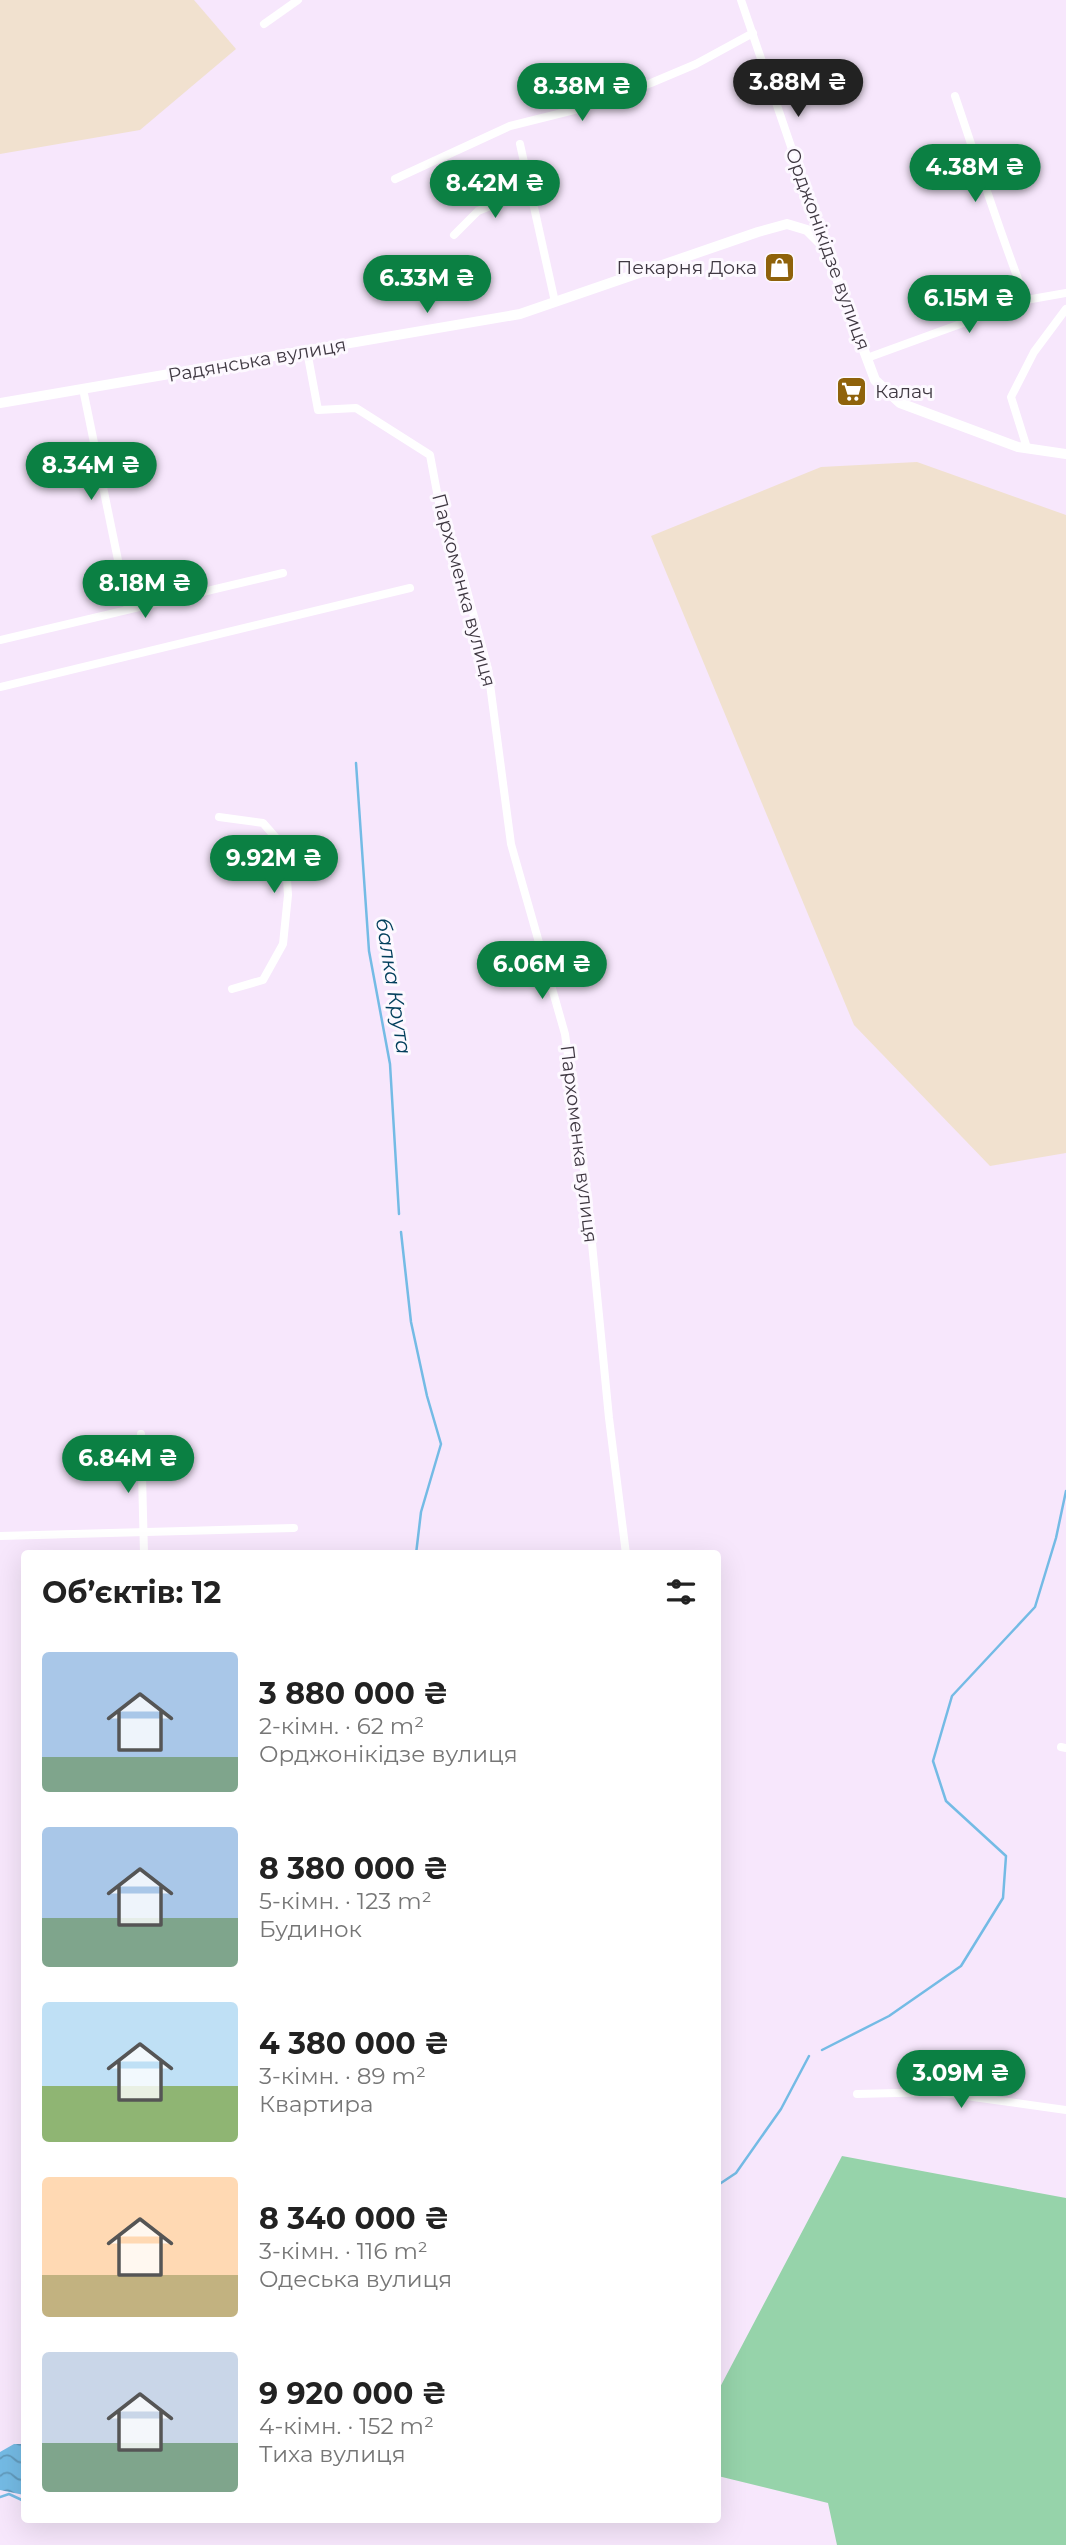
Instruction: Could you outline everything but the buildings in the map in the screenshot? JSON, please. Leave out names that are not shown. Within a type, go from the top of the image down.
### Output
[{"type":"street","points":[[264,24],[298,0]]},
{"type":"street","name":"Орджонікідзе вулиця","points":[[741,0],[826,249],[875,380],[900,403],[1018,447],[1066,454]]},
{"type":"street","points":[[395,179],[510,126],[579,109],[651,83],[696,64],[753,33]]},
{"type":"street","points":[[955,96],[991,207],[1026,300]]},
{"type":"street","points":[[520,144],[555,302]]},
{"type":"street","points":[[454,235],[478,211],[529,194]]},
{"type":"street","name":"Радянська вулиця","points":[[0,403],[520,314],[787,224],[807,230],[826,249]]},
{"type":"street","points":[[867,358],[1026,300],[1066,293]]},
{"type":"street","points":[[1027,448],[1011,397],[1034,352],[1066,309]]},
{"type":"street","name":"Пархоменка вулиця","points":[[307,351],[318,410],[356,408],[430,455],[439,503],[462,572],[488,669],[512,844],[565,1034],[587,1192],[609,1418],[626,1550]]},
{"type":"street","points":[[83,389],[128,610]]},
{"type":"street","points":[[0,640],[283,573]]},
{"type":"street","points":[[0,687],[410,588]]},
{"type":"street","points":[[219,817],[263,823],[285,848],[288,894],[283,944],[263,980],[232,989]]},
{"type":"street","points":[[141,1434],[144,1550]]},
{"type":"street","points":[[0,1536],[294,1528]]},
{"type":"street","points":[[858,2094],[937,2091],[1066,2110]]},
{"type":"shaded area","points":[[0,0],[194,0],[236,49],[140,130],[0,154]]},
{"type":"shaded area","points":[[917,462],[1066,515],[1066,1153],[990,1166],[854,1025],[651,536],[821,467]]},
{"type":"green space","points":[[842,2156],[1066,2198],[1066,2545],[837,2545],[828,2503],[721,2477],[721,2385]]},
{"type":"water","points":[[14,2444],[21,2444],[21,2494],[0,2490],[0,2452]]},
{"type":"waterway","name":"балка Крута","points":[[356,763],[369,951],[390,1064],[399,1214]]},
{"type":"waterway","name":"балка Крута","points":[[401,1232],[411,1322],[427,1396],[441,1444],[421,1512],[416,1550]]},
{"type":"waterway","points":[[822,2050],[889,2016],[961,1966],[1003,1898],[1006,1856],[946,1801],[933,1761],[952,1696],[1035,1607],[1056,1538],[1066,1491]]},
{"type":"waterway","points":[[721,2183],[736,2173],[781,2109],[809,2056]]},
{"type":"waterway","points":[[0,2497],[9,2494],[21,2500]]},
{"type":"place","name":"Пекарня Дока","points":[[780,267]]},
{"type":"place","name":"Калач","points":[[852,391]]}]
